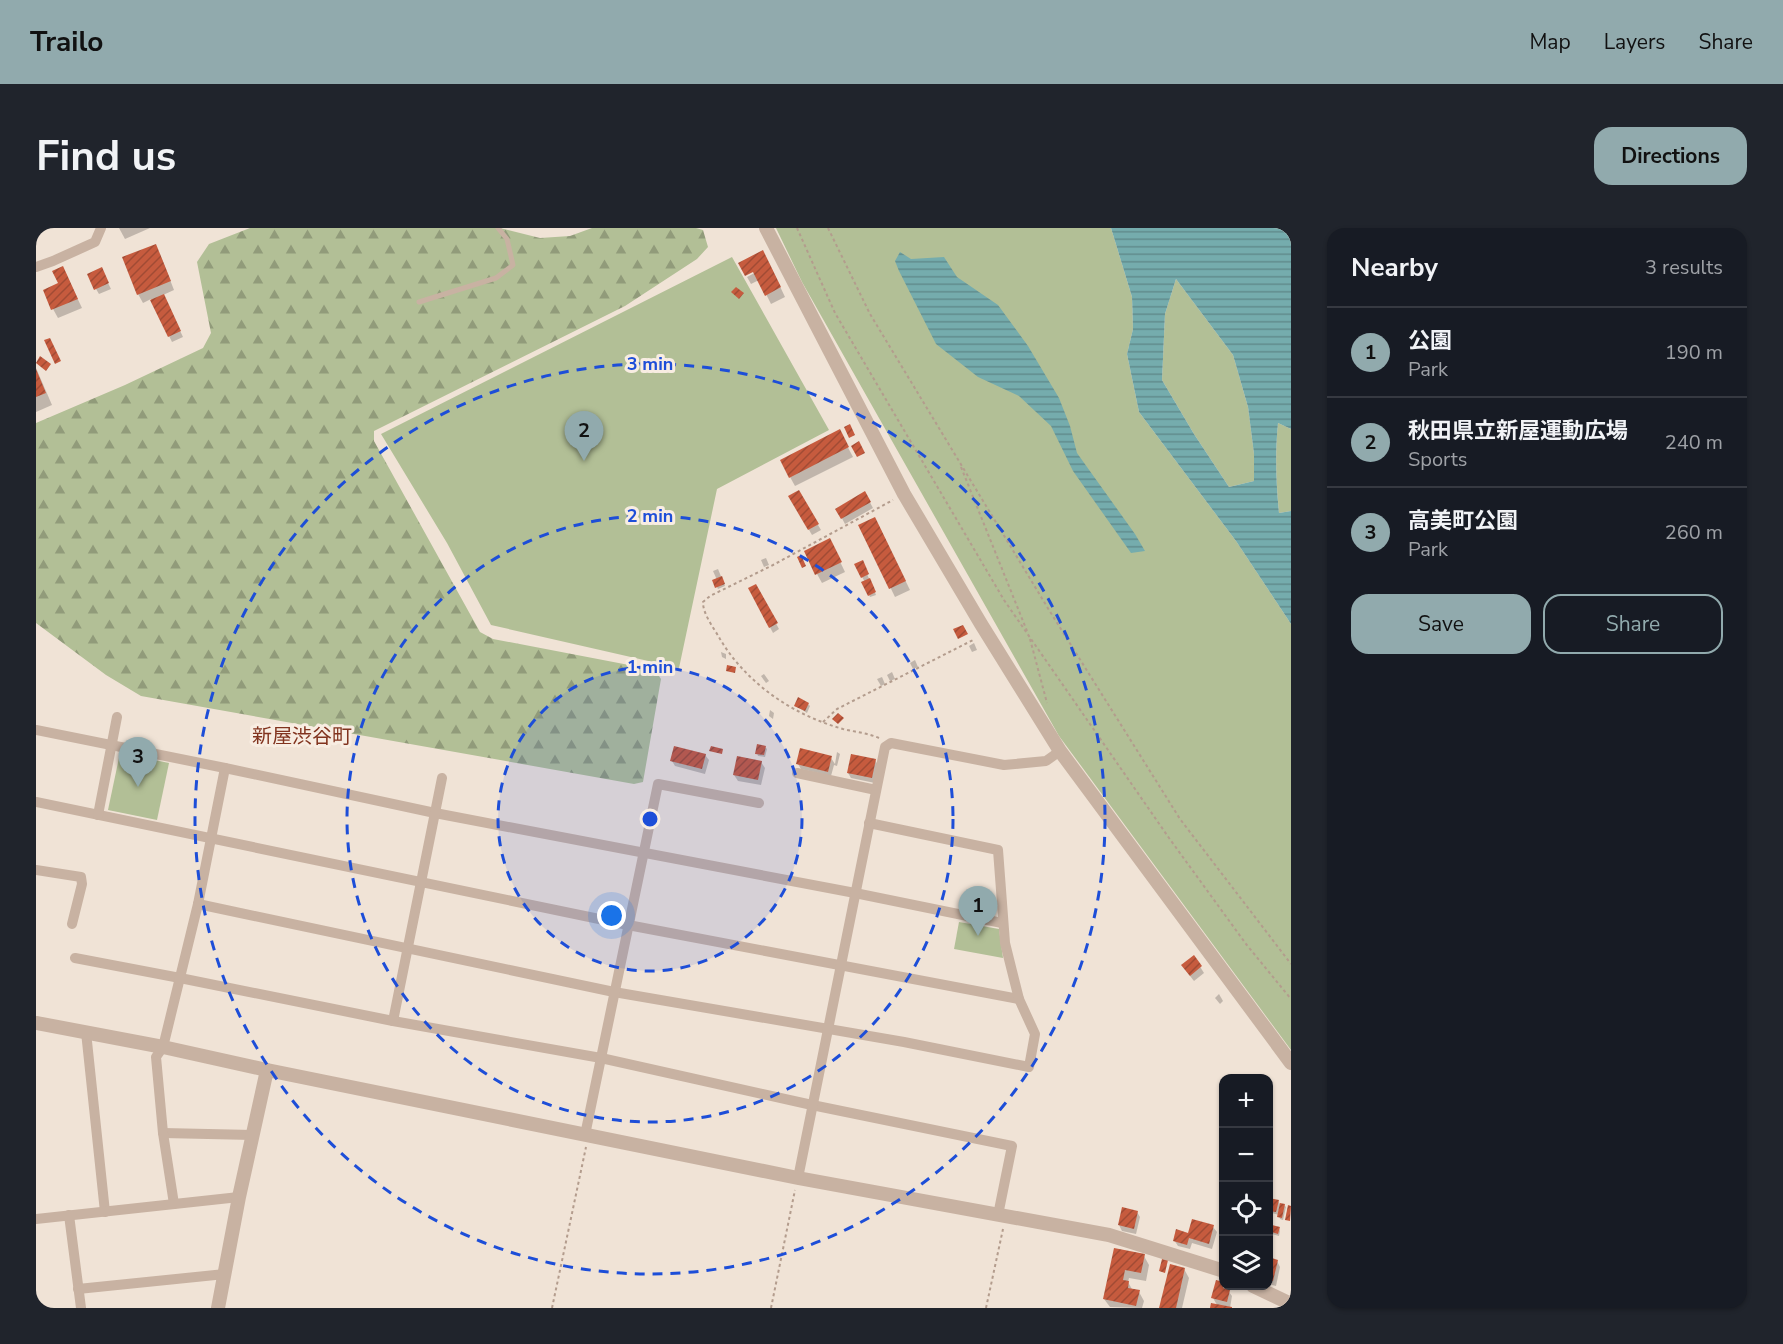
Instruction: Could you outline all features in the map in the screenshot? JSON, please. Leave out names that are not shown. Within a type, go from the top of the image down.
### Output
[{"type":"street","points":[[36,267],[95,242],[101,228]]},
{"type":"street","points":[[765,228],[904,494],[986,633],[1060,751],[1291,1063]]},
{"type":"street","points":[[98,814],[117,717]]},
{"type":"street","points":[[36,730],[435,813],[1002,923]]},
{"type":"street","points":[[798,1178],[876,789],[884,752],[888,745],[891,743],[1004,765],[1046,761],[1060,751]]},
{"type":"street","points":[[174,1204],[156,1057],[164,1047],[198,904],[225,768]]},
{"type":"street","points":[[797,773],[876,789]]},
{"type":"street","points":[[393,1021],[442,778]]},
{"type":"street","points":[[587,1136],[614,992],[658,784],[759,803]]},
{"type":"street","points":[[36,801],[628,925],[1018,999]]},
{"type":"street","points":[[198,904],[614,992],[1029,1067],[1035,1034],[1018,999],[1005,943],[998,850],[869,823]]},
{"type":"street","points":[[36,870],[81,878],[82,884],[72,924]]},
{"type":"street","points":[[75,958],[393,1021],[601,1058],[1012,1146],[1002,1215]]},
{"type":"street","points":[[36,1023],[164,1047],[798,1178],[1109,1235],[1219,1268]]},
{"type":"street","points":[[86,1032],[105,1212]]},
{"type":"street","points":[[218,1308],[239,1197],[267,1070]]},
{"type":"street","points":[[164,1133],[253,1135]]},
{"type":"street","points":[[36,1219],[239,1197]]},
{"type":"street","points":[[69,1215],[81,1308]]},
{"type":"street","points":[[78,1289],[225,1274]]},
{"type":"street","points":[[1261,1290],[1291,1304]]},
{"type":"lane","points":[[419,302],[496,278],[513,265],[507,239],[498,228]]},
{"type":"path","points":[[797,228],[835,313],[1004,600],[1176,848],[1246,944],[1291,999]]},
{"type":"path","points":[[828,228],[870,314],[1180,819],[1291,964]]},
{"type":"path","points":[[958,459],[1029,635],[1048,705]]},
{"type":"path","points":[[888,745],[882,739],[874,736],[813,719],[780,702],[728,653],[704,611],[703,602],[710,596],[773,565],[904,494]]},
{"type":"path","points":[[823,722],[837,709],[986,633]]},
{"type":"path","points":[[552,1308],[587,1136]]},
{"type":"path","points":[[771,1308],[798,1178]]},
{"type":"path","points":[[986,1308],[1002,1215]]},
{"type":"green space","points":[[250,228],[500,228],[540,238],[570,236],[592,228],[696,228],[703,230],[708,247],[697,259],[625,306],[374,431],[374,441],[480,632],[493,639],[655,670],[661,679],[643,782],[634,784],[141,696],[106,675],[36,623],[36,423],[203,348],[211,333],[197,262],[209,244]]},
{"type":"green space","points":[[776,228],[1111,228],[1132,297],[1133,329],[1127,354],[1139,412],[1236,541],[1291,624],[1291,1050],[1059,736],[802,282]]},
{"type":"green space","points":[[732,257],[829,430],[717,489],[679,668],[491,625],[447,543],[381,434]]},
{"type":"green space","points":[[1176,279],[1233,355],[1248,407],[1254,454],[1254,481],[1229,487],[1162,380],[1165,314]]},
{"type":"green space","points":[[1278,423],[1291,429],[1291,511],[1279,513],[1276,468]]},
{"type":"green space","points":[[120,753],[169,763],[157,820],[108,810]]},
{"type":"green space","points":[[959,922],[999,929],[1003,958],[954,949]]},
{"type":"water","points":[[1111,228],[1291,228],[1291,429],[1278,423],[1276,457],[1279,513],[1291,511],[1291,624],[1236,541],[1139,412],[1127,354],[1133,329],[1132,297]],"holes":[[[1176,279],[1233,355],[1248,407],[1254,454],[1254,481],[1229,487],[1162,380],[1165,314]]]},
{"type":"water","points":[[900,252],[911,259],[944,257],[957,277],[998,305],[1028,346],[1059,398],[1077,453],[1145,551],[1131,553],[1073,471],[1051,426],[1019,396],[978,377],[936,344],[895,261]]},
{"type":"building","points":[[156,244],[171,281],[137,295],[122,257]]},
{"type":"building","points":[[763,250],[781,287],[765,296],[753,272],[745,276],[738,263]]},
{"type":"building","points":[[63,266],[78,299],[51,310],[43,290],[58,283],[52,271]]},
{"type":"building","points":[[102,267],[109,283],[94,290],[87,274]]},
{"type":"building","points":[[736,287],[744,293],[739,299],[731,292]]},
{"type":"building","points":[[164,294],[181,331],[168,337],[150,300]]},
{"type":"building","points":[[50,338],[61,361],[55,364],[44,340]]},
{"type":"building","points":[[40,356],[51,364],[46,371],[36,363]]},
{"type":"building","points":[[36,369],[46,393],[36,397]]},
{"type":"building","points":[[850,424],[855,435],[849,438],[844,427]]},
{"type":"building","points":[[840,429],[849,447],[789,478],[780,460]]},
{"type":"building","points":[[859,441],[865,453],[857,457],[851,446]]},
{"type":"building","points":[[799,490],[819,524],[808,530],[788,496]]},
{"type":"building","points":[[865,491],[871,502],[841,519],[835,509]]},
{"type":"building","points":[[875,517],[906,581],[889,589],[858,525]]},
{"type":"building","points":[[830,538],[842,562],[815,575],[804,551]]},
{"type":"building","points":[[801,555],[806,566],[802,568],[797,557]]},
{"type":"building","points":[[863,560],[869,574],[861,578],[854,564]]},
{"type":"building","points":[[722,576],[725,584],[715,588],[712,580]]},
{"type":"building","points":[[870,578],[876,592],[868,596],[861,582]]},
{"type":"building","points":[[756,584],[778,623],[769,628],[748,588]]},
{"type":"building","points":[[963,625],[968,634],[958,639],[953,629]]},
{"type":"building","points":[[727,665],[736,667],[735,673],[726,671]]},
{"type":"building","points":[[798,697],[809,703],[805,711],[794,706]]},
{"type":"building","points":[[838,713],[844,718],[838,724],[832,719]]},
{"type":"building","points":[[757,744],[766,746],[764,755],[755,754]]},
{"type":"building","points":[[674,746],[706,754],[702,769],[670,761]]},
{"type":"building","points":[[711,746],[723,749],[722,754],[709,751]]},
{"type":"building","points":[[800,748],[832,756],[828,772],[796,764]]},
{"type":"building","points":[[851,754],[876,759],[872,778],[847,773]]},
{"type":"building","points":[[737,756],[762,761],[758,780],[733,775]]},
{"type":"building","points":[[1194,955],[1202,966],[1190,976],[1181,965]]},
{"type":"building","points":[[1273,1199],[1279,1200],[1276,1212],[1273,1212]]},
{"type":"building","points":[[1280,1203],[1285,1204],[1282,1218],[1277,1217]]},
{"type":"building","points":[[1288,1205],[1291,1206],[1290,1221],[1285,1220]]},
{"type":"building","points":[[1122,1207],[1138,1211],[1134,1229],[1118,1225]]},
{"type":"building","points":[[1192,1219],[1214,1225],[1209,1244],[1189,1238],[1187,1245],[1173,1241],[1176,1229],[1188,1233]]},
{"type":"building","points":[[1273,1225],[1280,1227],[1278,1234],[1273,1232]]},
{"type":"building","points":[[1114,1248],[1145,1254],[1141,1273],[1125,1270],[1123,1280],[1129,1281],[1128,1288],[1140,1290],[1136,1306],[1103,1299]]},
{"type":"building","points":[[1273,1258],[1278,1260],[1273,1281]]},
{"type":"building","points":[[1162,1259],[1168,1260],[1165,1273],[1159,1271]]},
{"type":"building","points":[[1170,1264],[1185,1268],[1176,1308],[1159,1308]]},
{"type":"building","points":[[1216,1280],[1219,1281],[1219,1290],[1230,1290],[1227,1302],[1211,1298]]},
{"type":"building","points":[[1211,1303],[1232,1307],[1232,1308],[1210,1308]]},
{"type":"place","name":"秋田県立新屋運動広場","points":[[584,461]]},
{"type":"place","name":"高美町公園","points":[[138,787]]},
{"type":"place","name":"公園","points":[[978,936]]},
{"type":"district","name":"新屋渋谷町","points":[[302,736]]}]
